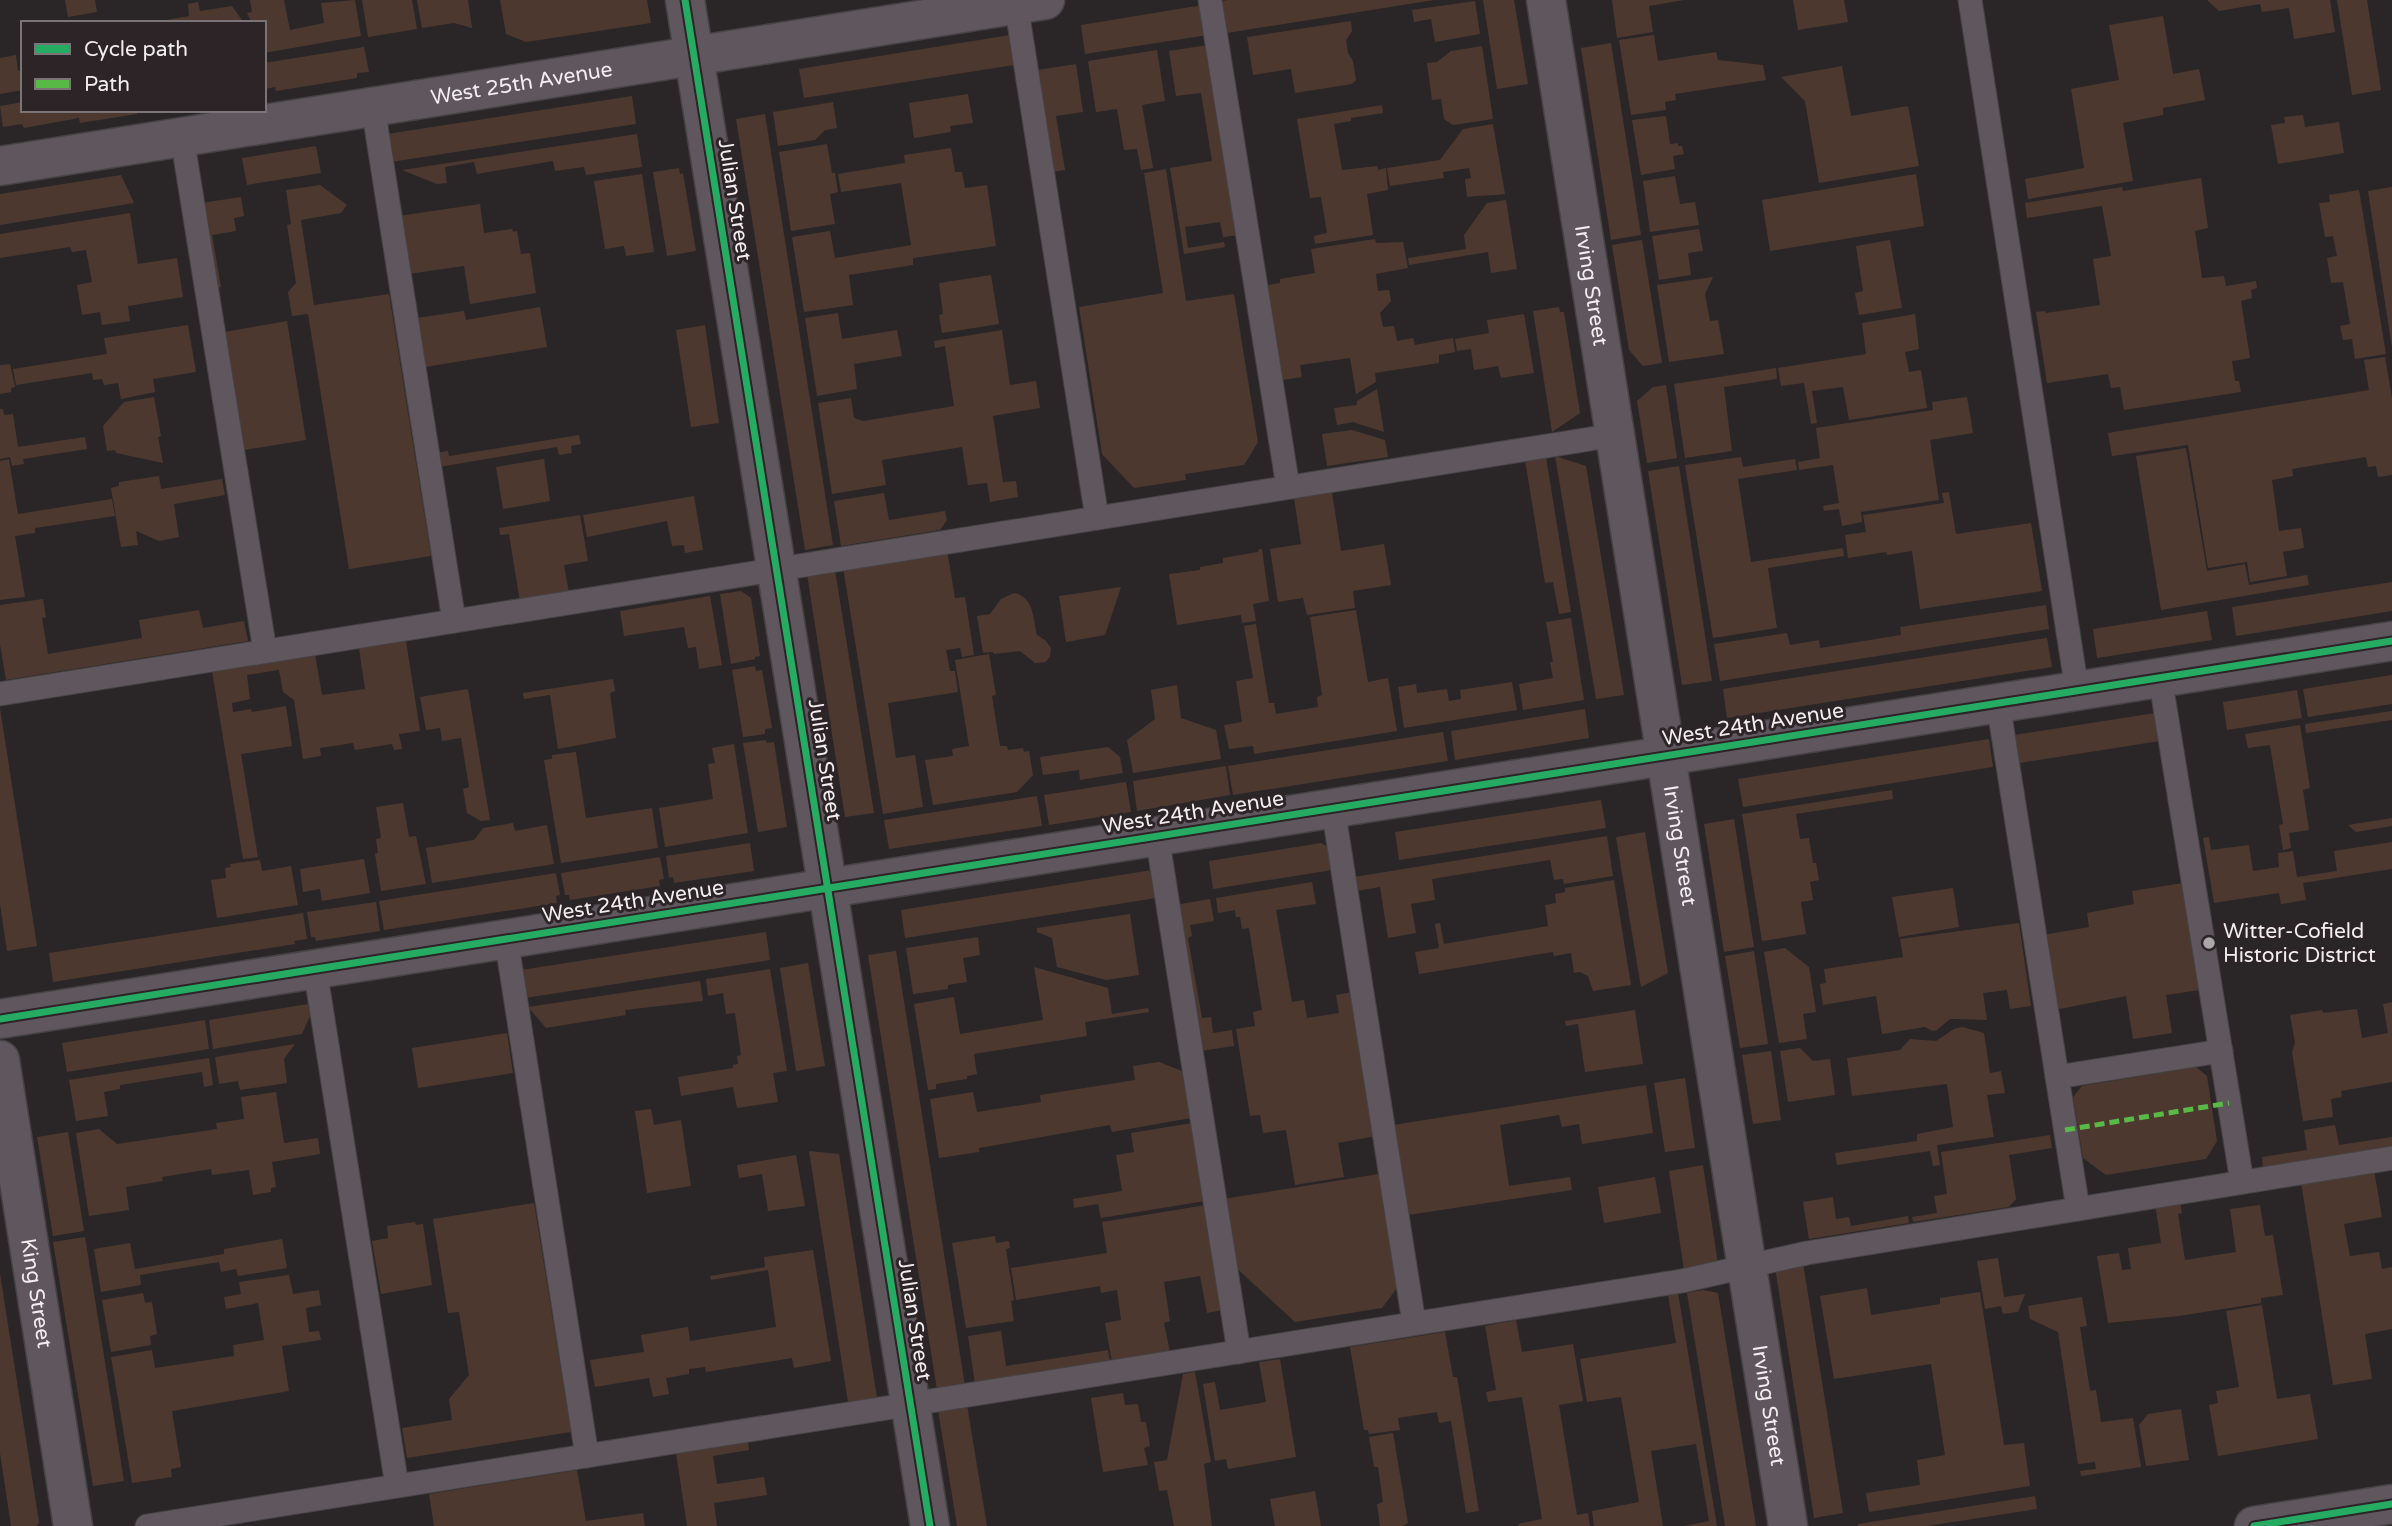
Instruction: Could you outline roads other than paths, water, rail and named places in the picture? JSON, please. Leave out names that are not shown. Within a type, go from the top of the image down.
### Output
[{"type":"street","name":"Julian Street","points":[[685,0],[930,1526]]},
{"type":"street","name":"Irving Street","points":[[1546,0],[1788,1526]]},
{"type":"street","name":"West 25th Avenue","points":[[0,166],[1030,2]]},
{"type":"street","name":"West 24th Avenue","points":[[0,1018],[2392,641]]},
{"type":"street","name":"King Street","points":[[0,1060],[73,1526]]},
{"type":"street","points":[[2271,1525],[2392,1504]]},
{"type":"lane","points":[[1210,0],[1287,487]]},
{"type":"lane","points":[[1970,0],[2077,690]]},
{"type":"lane","points":[[1030,2],[1097,518]]},
{"type":"lane","points":[[373,107],[454,621]]},
{"type":"lane","points":[[181,137],[265,651]]},
{"type":"lane","points":[[0,694],[1615,435]]},
{"type":"lane","points":[[2160,677],[2242,1182]]},
{"type":"lane","points":[[1998,703],[2078,1209]]},
{"type":"lane","points":[[1333,808],[1414,1323]]},
{"type":"lane","points":[[1157,836],[1239,1352]]},
{"type":"lane","points":[[506,938],[587,1456]]},
{"type":"lane","points":[[315,969],[397,1486]]},
{"type":"lane","points":[[2057,1077],[2221,1051]]},
{"type":"lane","points":[[146,1526],[1682,1281],[1807,1253],[2392,1158]]},
{"type":"place","name":"Witter-Cofield Historic District","points":[[2209,943]]}]
